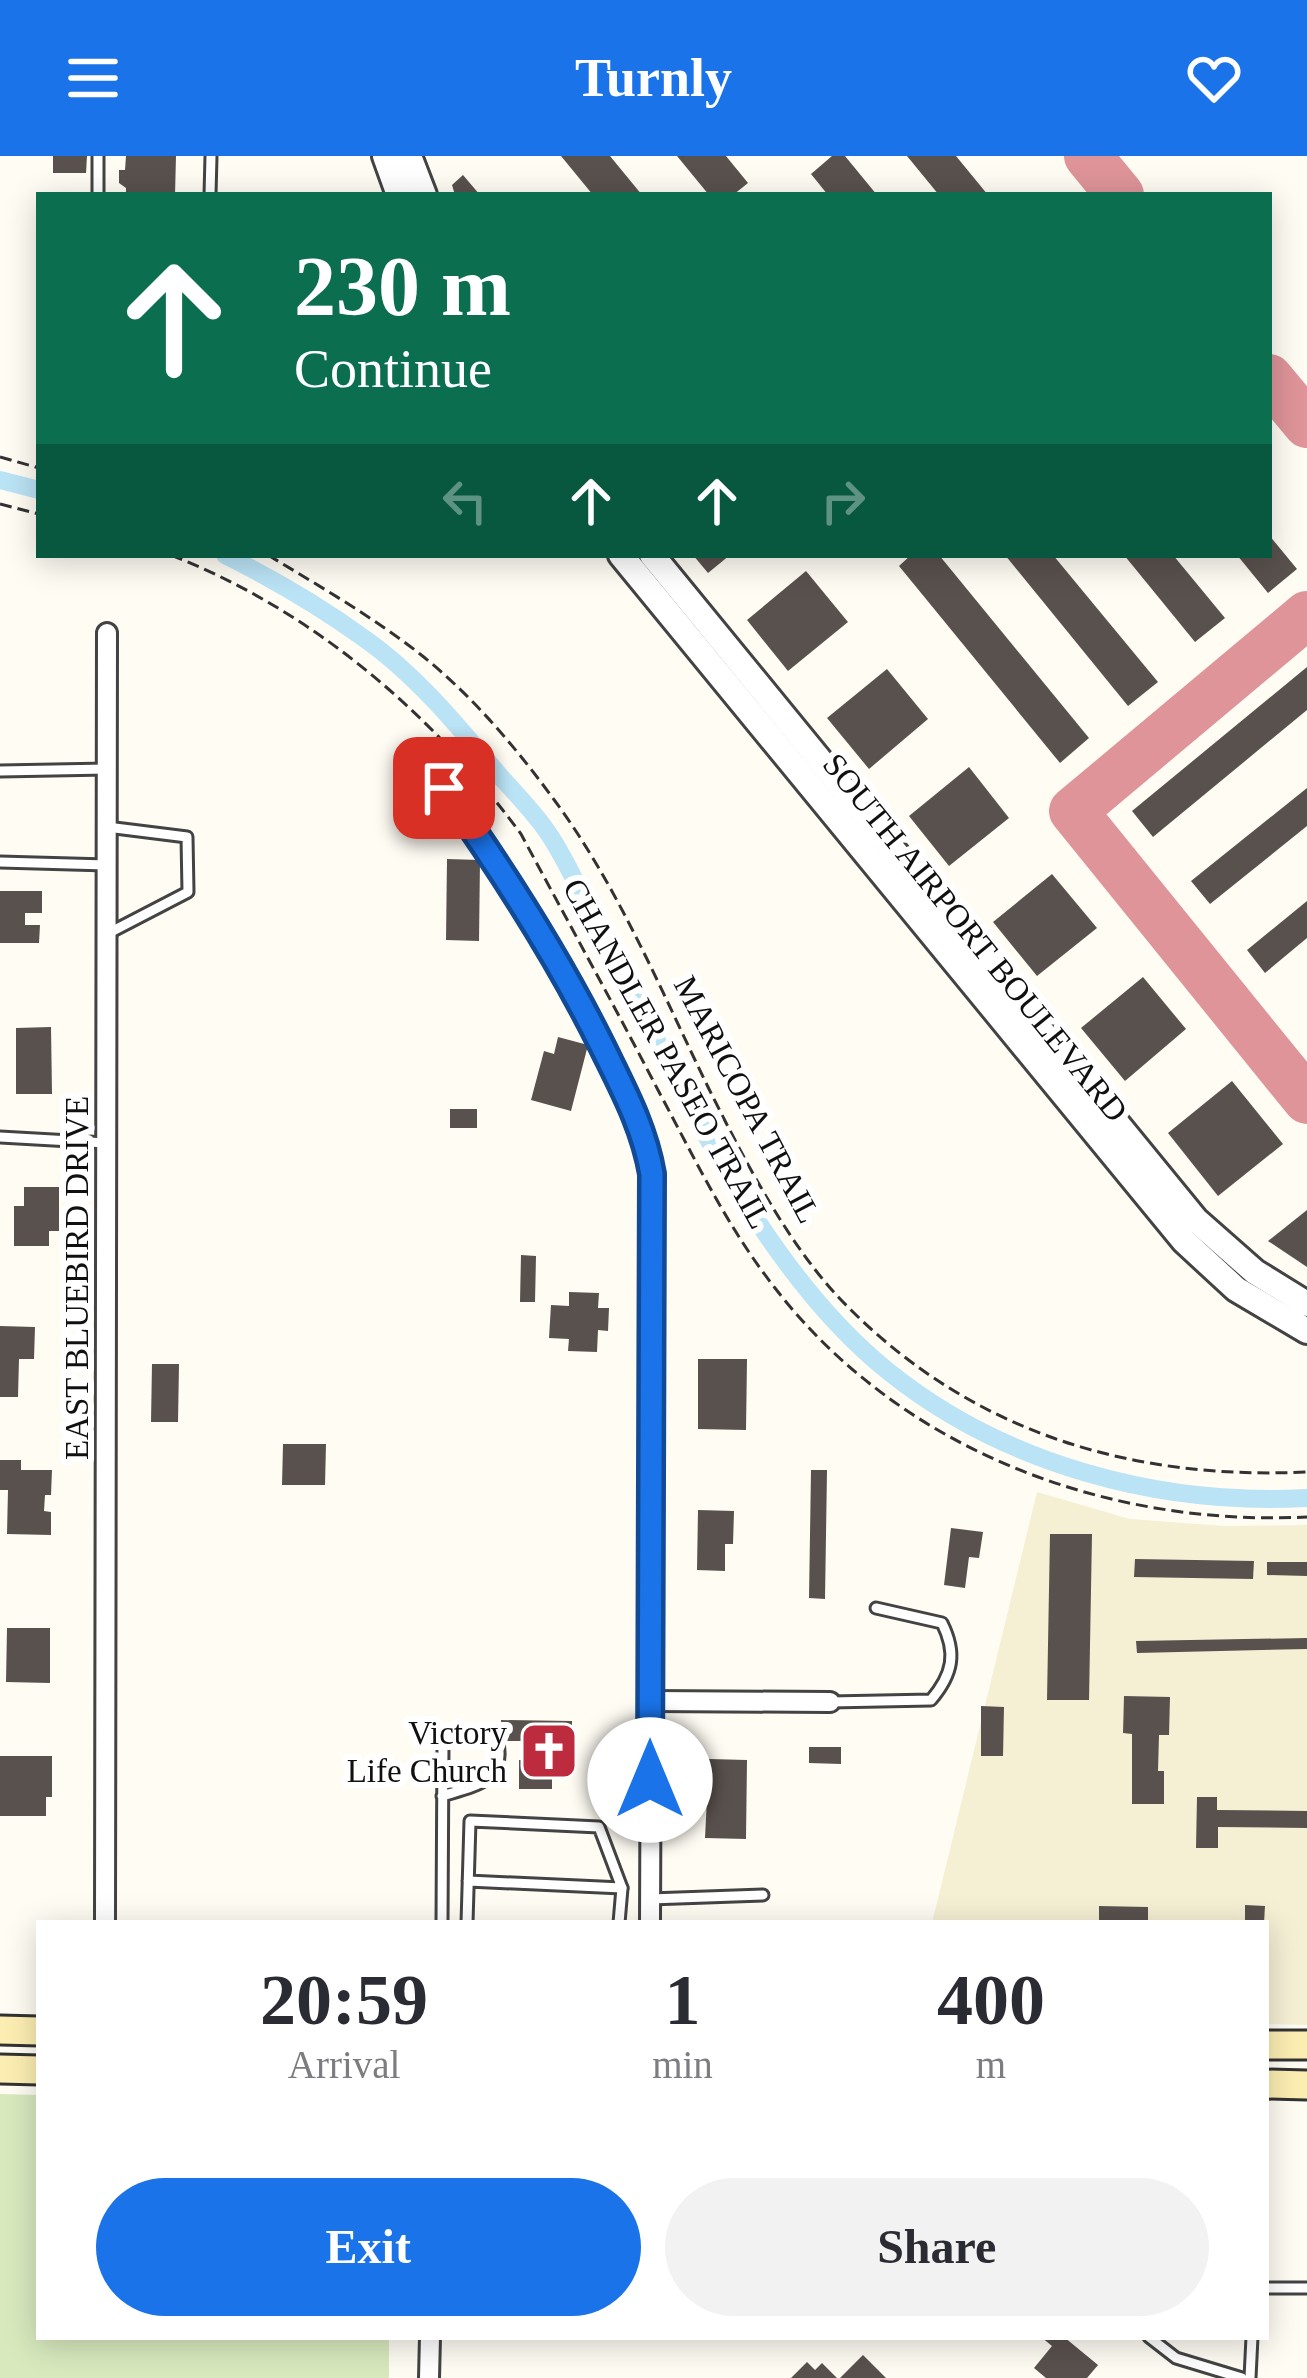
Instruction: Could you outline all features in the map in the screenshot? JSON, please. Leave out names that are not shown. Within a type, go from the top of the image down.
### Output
[{"type":"main road","points":[[0,2030],[36,2031]]},
{"type":"main road","points":[[1269,2045],[1307,2045]]},
{"type":"main road","points":[[0,2069],[36,2070]]},
{"type":"main road","points":[[1269,2084],[1307,2085]]},
{"type":"street","points":[[385,156],[398,192]]},
{"type":"street","points":[[409,156],[423,192]]},
{"type":"street","name":"SOUTH AIRPORT BOULEVARD","points":[[623,558],[1184,1241],[1236,1288],[1307,1331]]},
{"type":"street","name":"SOUTH AIRPORT BOULEVARD","points":[[654,558],[1196,1220],[1255,1272],[1307,1304]]},
{"type":"street","name":"EAST BLUEBIRD DRIVE","points":[[105,1920],[107,632]]},
{"type":"street","points":[[650,1920],[652,1174]]},
{"type":"street","points":[[651,1701],[830,1702]]},
{"type":"street","points":[[429,2378],[430,2340]]},
{"type":"lane","points":[[98,156],[98,192]]},
{"type":"lane","points":[[210,192],[211,156]]},
{"type":"lane","points":[[0,771],[107,769]]},
{"type":"lane","points":[[444,788],[507,877],[586,1015],[645,1132],[652,1174]]},
{"type":"lane","points":[[107,827],[187,837],[188,892],[107,934]]},
{"type":"lane","points":[[0,862],[107,865]]},
{"type":"lane","points":[[0,1137],[106,1143]]},
{"type":"lane","points":[[830,1702],[931,1700],[947,1681],[954,1647],[942,1623],[876,1608]]},
{"type":"lane","points":[[442,1796],[486,1782],[496,1774],[501,1755],[497,1739],[475,1730],[460,1732],[443,1746],[442,1796],[442,1920]]},
{"type":"lane","points":[[467,1920],[470,1821],[599,1828],[622,1888],[619,1920]]},
{"type":"lane","points":[[468,1881],[622,1888]]},
{"type":"lane","points":[[650,1899],[763,1895]]},
{"type":"lane","points":[[1269,2288],[1307,2288]]},
{"type":"lane","points":[[1153,2340],[1176,2358],[1246,2378],[1252,2340]]},
{"type":"path","points":[[0,457],[36,467]]},
{"type":"path","points":[[0,504],[36,513]]},
{"type":"path","name":"CHANDLER PASEO TRAIL","points":[[177,558],[294,616],[343,651],[387,687],[483,783],[521,834],[730,1226],[776,1290],[843,1360],[963,1445],[1048,1483],[1101,1500],[1214,1517],[1307,1517]]},
{"type":"path","name":"MARICOPA TRAIL","points":[[273,558],[420,654],[466,696],[557,804],[627,920],[769,1199],[848,1309],[936,1382],[985,1412],[1055,1440],[1136,1461],[1203,1470],[1307,1472]]},
{"type":"shaded area","points":[[1037,1492],[1130,1519],[1224,1526],[1307,1525],[1307,2025],[1269,2024],[1269,1920],[933,1920]]},
{"type":"green space","points":[[0,2094],[36,2095],[36,2340],[389,2340],[389,2378],[0,2378]]},
{"type":"building","points":[[53,156],[87,156],[86,173],[53,173]]},
{"type":"building","points":[[126,156],[176,156],[175,192],[126,192],[119,183],[119,170],[125,170]]},
{"type":"building","points":[[561,156],[610,156],[640,192],[591,192]]},
{"type":"building","points":[[677,156],[726,156],[748,183],[737,192],[707,192]]},
{"type":"building","points":[[832,156],[845,156],[875,192],[826,192],[811,174]]},
{"type":"building","points":[[907,156],[956,156],[986,192],[937,192]]},
{"type":"building","points":[[463,175],[477,192],[454,192],[452,185]]},
{"type":"building","points":[[1272,539],[1297,569],[1268,593],[1239,558],[1272,558]]},
{"type":"building","points":[[696,558],[726,558],[708,573]]},
{"type":"building","points":[[908,558],[941,558],[1089,738],[1060,763],[899,566]]},
{"type":"building","points":[[1007,558],[1055,558],[1158,682],[1128,706]]},
{"type":"building","points":[[1126,558],[1175,558],[1225,618],[1195,642]]},
{"type":"building","points":[[806,571],[848,622],[788,671],[747,620]]},
{"type":"building","points":[[1307,667],[1307,710],[1153,837],[1132,811]]},
{"type":"building","points":[[887,669],[928,719],[869,769],[827,718]]},
{"type":"building","points":[[969,767],[1009,818],[949,866],[909,816]]},
{"type":"building","points":[[1307,788],[1307,826],[1210,904],[1191,881]]},
{"type":"building","points":[[447,859],[480,860],[479,941],[446,940]]},
{"type":"building","points":[[1052,874],[1097,928],[1037,976],[993,922]]},
{"type":"building","points":[[0,891],[42,891],[42,913],[25,913],[25,925],[40,925],[39,943],[0,943]]},
{"type":"building","points":[[1307,901],[1307,938],[1265,973],[1247,950]]},
{"type":"building","points":[[1143,977],[1186,1029],[1125,1081],[1081,1028]]},
{"type":"building","points":[[51,1027],[52,1094],[16,1094],[16,1028]]},
{"type":"building","points":[[558,1037],[588,1045],[571,1111],[531,1100],[544,1051],[554,1054]]},
{"type":"building","points":[[1232,1081],[1283,1144],[1218,1196],[1168,1133]]},
{"type":"building","points":[[450,1109],[477,1109],[477,1128],[450,1128]]},
{"type":"building","points":[[24,1187],[59,1187],[59,1231],[49,1231],[49,1246],[14,1246],[14,1206],[24,1206]]},
{"type":"building","points":[[1307,1210],[1307,1267],[1268,1241]]},
{"type":"building","points":[[521,1255],[536,1256],[535,1302],[520,1302]]},
{"type":"building","points":[[569,1292],[599,1293],[598,1308],[609,1308],[608,1331],[598,1330],[597,1352],[568,1351],[569,1339],[549,1338],[551,1305],[569,1306]]},
{"type":"building","points":[[0,1326],[35,1327],[34,1359],[19,1359],[18,1397],[0,1397]]},
{"type":"building","points":[[698,1359],[747,1359],[746,1430],[698,1429]]},
{"type":"building","points":[[152,1364],[179,1364],[178,1422],[151,1422]]},
{"type":"building","points":[[283,1444],[326,1444],[325,1485],[282,1485]]},
{"type":"building","points":[[0,1460],[21,1460],[21,1470],[52,1470],[51,1495],[45,1495],[44,1511],[51,1512],[51,1535],[7,1534],[8,1490],[0,1490]]},
{"type":"building","points":[[811,1470],[827,1470],[825,1599],[809,1598]]},
{"type":"building","points":[[698,1510],[734,1511],[733,1544],[725,1544],[725,1571],[697,1570]]},
{"type":"building","points":[[951,1528],[983,1532],[979,1558],[969,1557],[965,1588],[944,1585]]},
{"type":"building","points":[[1050,1534],[1092,1534],[1089,1700],[1047,1700]]},
{"type":"building","points":[[1135,1559],[1254,1561],[1253,1579],[1134,1577]]},
{"type":"building","points":[[1267,1562],[1307,1562],[1307,1576],[1267,1575]]},
{"type":"building","points":[[7,1628],[50,1628],[50,1683],[6,1682]]},
{"type":"building","points":[[1307,1638],[1307,1649],[1137,1653],[1136,1641]]},
{"type":"building","points":[[1124,1696],[1170,1697],[1169,1735],[1159,1735],[1164,1804],[1132,1804],[1132,1734],[1123,1733]]},
{"type":"building","points":[[981,1706],[1004,1707],[1003,1756],[981,1756]]},
{"type":"building","name":"Victory Life Church","points":[[501,1720],[572,1721],[572,1764],[552,1763],[552,1789],[519,1789],[525,1741],[501,1741]]},
{"type":"building","points":[[809,1747],[841,1747],[841,1764],[809,1763]]},
{"type":"building","points":[[0,1756],[52,1756],[52,1797],[46,1797],[46,1816],[0,1816]]},
{"type":"building","points":[[709,1759],[747,1760],[746,1839],[705,1838]]},
{"type":"building","points":[[1197,1797],[1217,1797],[1217,1810],[1307,1811],[1307,1828],[1218,1827],[1218,1848],[1196,1848]]},
{"type":"building","points":[[1245,1905],[1265,1906],[1264,1920],[1245,1920]]},
{"type":"building","points":[[1099,1906],[1148,1907],[1148,1920],[1099,1920]]},
{"type":"building","points":[[1045,2340],[1068,2340],[1098,2365],[1087,2378],[1046,2378],[1034,2368],[1052,2346]]},
{"type":"building","points":[[863,2355],[886,2378],[840,2378]]},
{"type":"building","points":[[807,2362],[815,2370],[822,2363],[837,2378],[791,2378]]},
{"type":"waterway","points":[[0,480],[36,489]]},
{"type":"waterway","points":[[231,558],[314,605],[384,653],[436,702],[535,816],[562,856],[737,1189],[795,1274],[889,1372],[983,1432],[1086,1473],[1196,1495],[1307,1498]]},
{"type":"taxiway","points":[[1088,156],[1118,192]]},
{"type":"taxiway","points":[[1272,382],[1307,424]]},
{"type":"taxiway","points":[[1307,615],[1073,811],[1307,1100]]},
{"type":"place","name":"Victory Life Church","points":[[549,1751]]},
{"type":"route","points":[[444,788],[507,877],[586,1015],[645,1132],[652,1174],[650,1780]]}]
